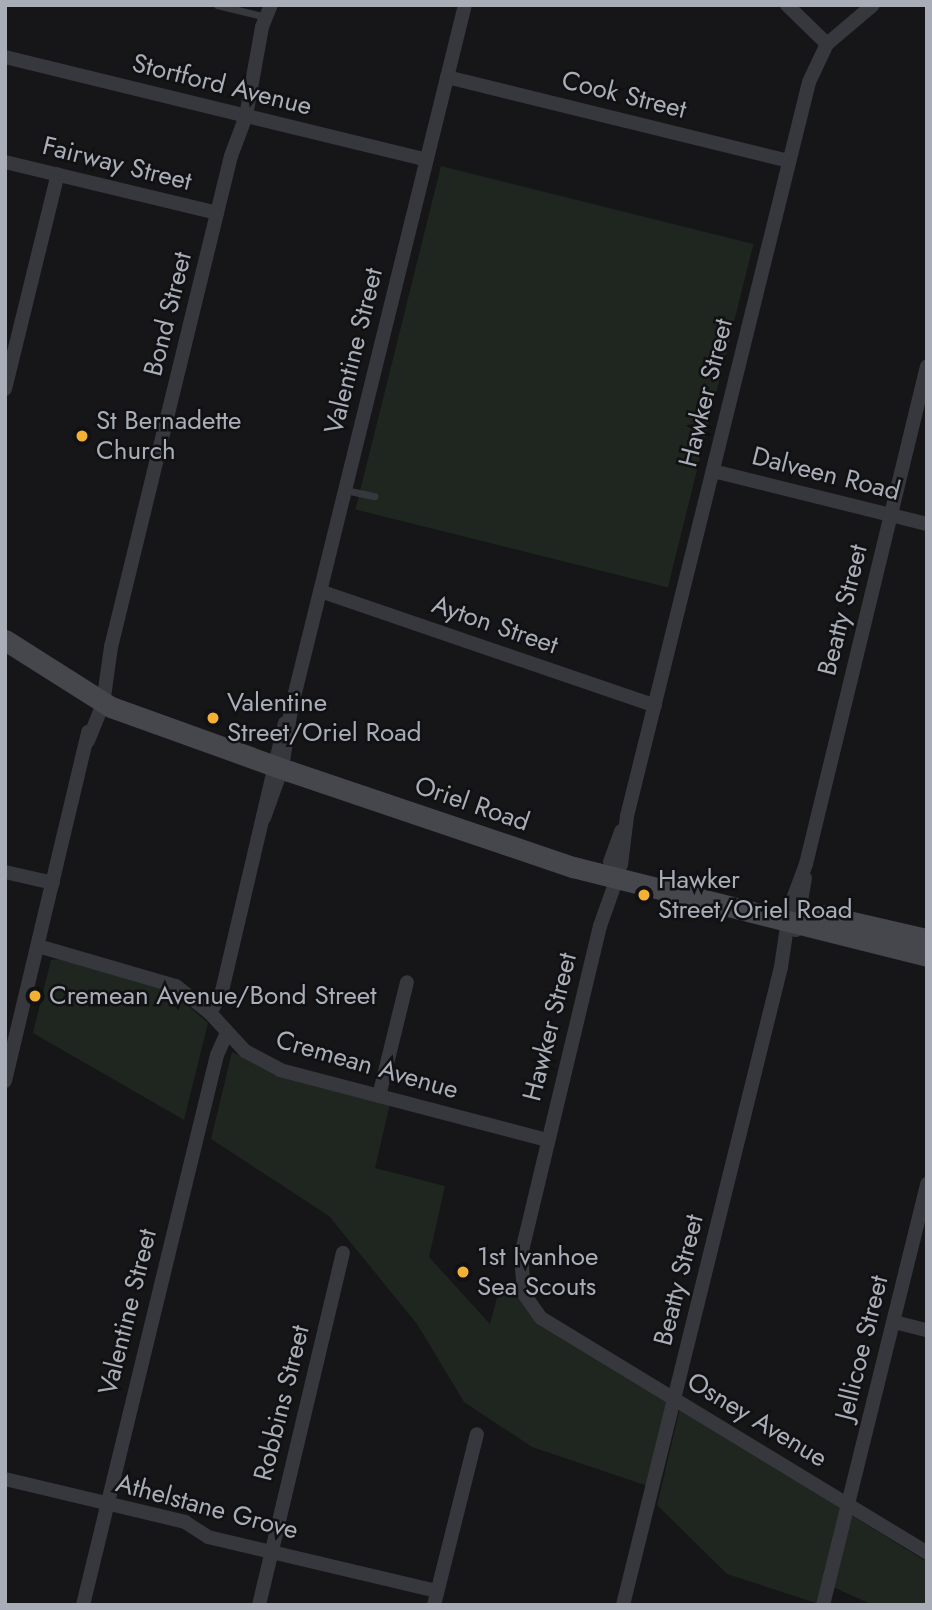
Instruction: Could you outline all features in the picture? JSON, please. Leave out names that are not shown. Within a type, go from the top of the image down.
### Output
[{"type":"main road","name":"Oriel Road","points":[[13,645],[100,695],[279,760],[614,870],[794,915],[927,956]]},
{"type":"main road","name":"Oriel Road","points":[[794,915],[927,939]]},
{"type":"street","name":"Valentine Street","points":[[210,1013],[222,991],[465,5]]},
{"type":"street","points":[[787,5],[827,44]]},
{"type":"street","name":"Hawker Street","points":[[547,1140],[809,82],[827,44],[873,5]]},
{"type":"street","name":"Bond Street","points":[[5,1082],[250,77],[269,11]]},
{"type":"street","name":"Stortford Avenue","points":[[5,57],[427,160]]},
{"type":"street","name":"Cook Street","points":[[447,77],[789,161]]},
{"type":"street","name":"Fairway Street","points":[[5,162],[217,213]]},
{"type":"street","points":[[5,389],[58,174]]},
{"type":"street","name":"Beatty Street","points":[[623,1605],[927,366]]},
{"type":"street","name":"Dalveen Road","points":[[713,471],[927,524]]},
{"type":"street","name":"Ayton Street","points":[[320,591],[654,706]]},
{"type":"street","points":[[5,872],[53,883]]},
{"type":"street","name":"Cremean Avenue","points":[[38,946],[167,981],[210,1013],[227,1033],[256,1058],[280,1070],[547,1140]]},
{"type":"street","points":[[379,1096],[407,982]]},
{"type":"street","name":"Valentine Street","points":[[83,1605],[217,1055],[227,1033]]},
{"type":"street","name":"Osney Avenue","points":[[547,1140],[521,1254],[524,1294],[541,1318],[927,1553]]},
{"type":"street","name":"Jellicoe Street","points":[[823,1605],[927,1184]]},
{"type":"street","name":"Robbins Street","points":[[259,1605],[343,1253]]},
{"type":"street","points":[[894,1322],[927,1330]]},
{"type":"street","points":[[436,1598],[477,1434]]},
{"type":"street","name":"Athelstane Grove","points":[[5,1479],[106,1506],[185,1522],[208,1537],[272,1549],[436,1598]]},
{"type":"lane","points":[[217,5],[269,11]]},
{"type":"lane","points":[[345,490],[374,496]]},
{"type":"shaded area","points":[[441,166],[753,244],[668,587],[355,509]]},
{"type":"shaded area","points":[[61,959],[165,986],[208,1023],[184,1120],[33,1033],[51,960]]},
{"type":"shaded area","points":[[232,1052],[288,1078],[390,1104],[375,1168],[445,1186],[429,1257],[490,1324],[501,1283],[516,1288],[525,1308],[542,1324],[668,1402],[648,1486],[532,1447],[464,1402],[417,1324],[329,1216],[211,1139]]},
{"type":"shaded area","points":[[680,1408],[842,1507],[816,1603],[727,1574],[657,1505]]},
{"type":"shaded area","points":[[851,1515],[927,1562],[927,1605],[873,1605],[833,1587]]},
{"type":"place","name":"St Bernadette Church","points":[[82,436]]},
{"type":"place","name":"Valentine Street/Oriel Road","points":[[213,718]]},
{"type":"place","name":"Hawker Street/Oriel Road","points":[[644,895]]},
{"type":"place","name":"Cremean Avenue/Bond Street","points":[[35,996]]},
{"type":"place","name":"1st Ivanhoe Sea Scouts","points":[[463,1272]]}]
